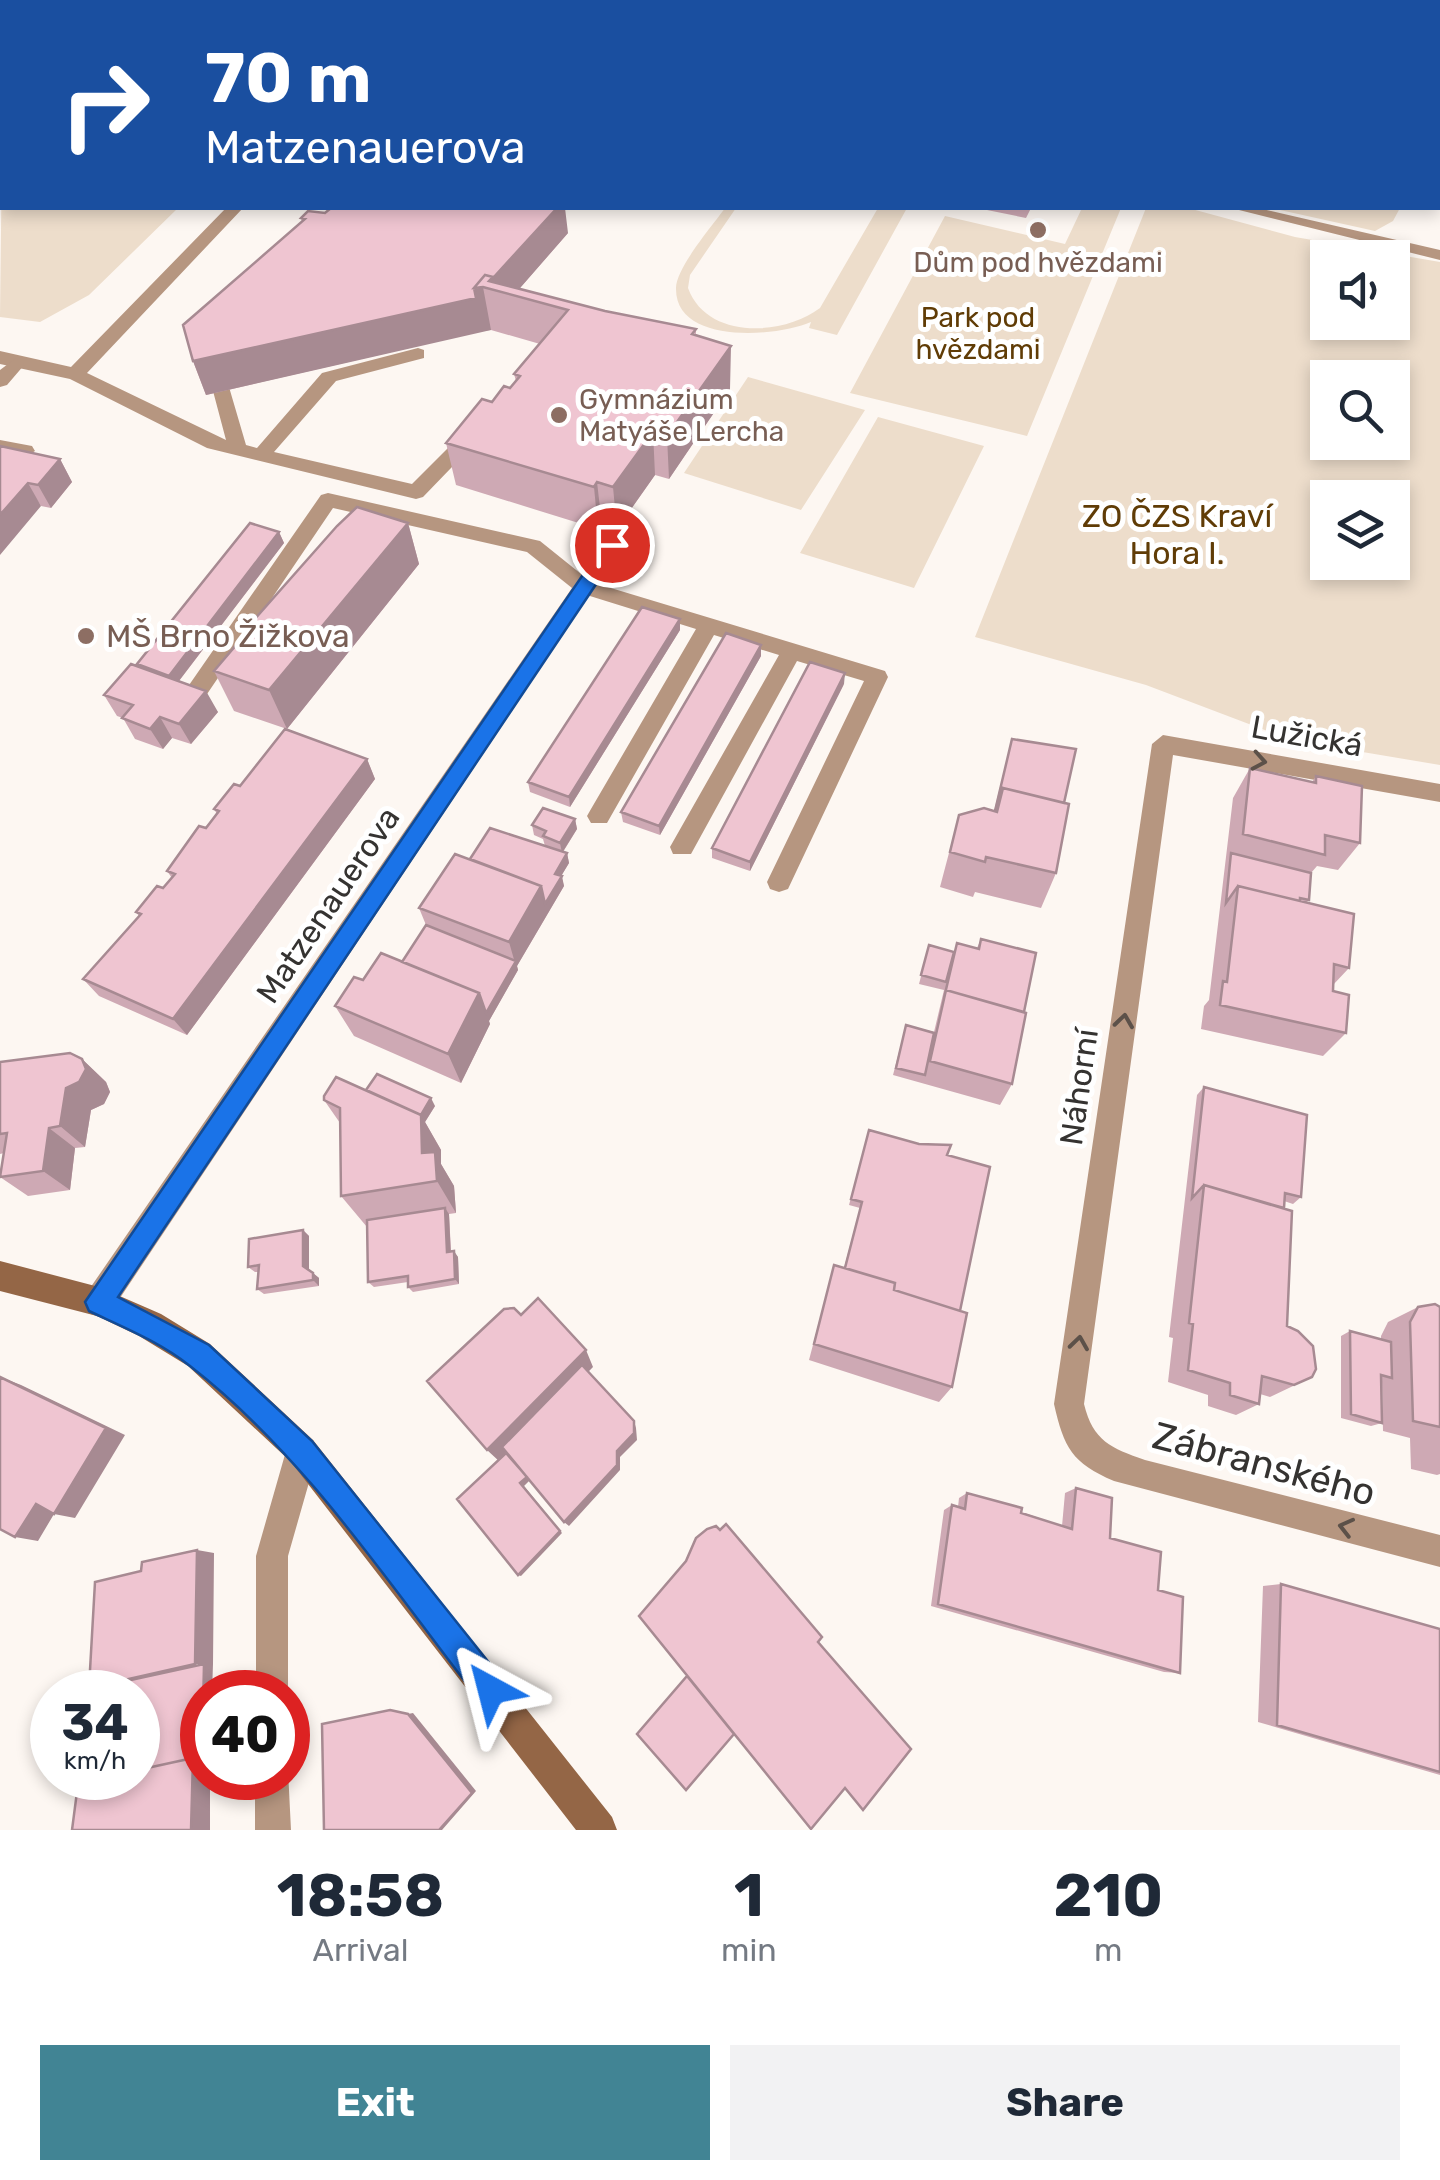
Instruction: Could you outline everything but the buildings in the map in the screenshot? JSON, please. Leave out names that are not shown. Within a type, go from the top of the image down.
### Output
[{"type":"street","points":[[75,374],[233,210]]},
{"type":"street","points":[[1247,210],[1440,256]]},
{"type":"street","points":[[262,455],[329,378],[418,354]]},
{"type":"street","points":[[0,381],[8,360],[75,374],[214,444],[416,492],[490,417]]},
{"type":"street","points":[[222,391],[238,450]]},
{"type":"street","points":[[0,446],[25,451]]},
{"type":"street","points":[[195,694],[328,500],[533,546],[584,586],[877,677],[779,882]]},
{"type":"street","name":"Matzenauerova","points":[[99,1302],[612,545]]},
{"type":"street","points":[[599,816],[709,625]]},
{"type":"street","points":[[682,847],[792,651]]},
{"type":"street","name":"Lužická","points":[[1163,744],[1440,793]]},
{"type":"street","name":"Náhorní","points":[[1076,1439],[1069,1404],[1163,744]]},
{"type":"street","points":[[0,1276],[99,1302],[199,1355],[302,1451],[599,1830]]},
{"type":"street","name":"Zábranského","points":[[1076,1439],[1100,1460],[1146,1476],[1440,1552]]},
{"type":"street","points":[[273,1670],[272,1556],[302,1451]]},
{"type":"street","points":[[273,1800],[273,1830]]},
{"type":"green space","points":[[1,210],[176,210],[89,295],[40,322],[0,317]]},
{"type":"green space","points":[[724,210],[735,210],[690,275],[688,288],[711,317],[728,325],[767,328],[820,308],[877,210],[906,210],[837,335],[809,328],[811,322],[753,333],[710,328],[692,320],[680,307],[676,289],[696,247]]},
{"type":"green space","name":"Park pod hvězdami","points":[[1081,210],[1120,210],[1027,436],[850,393],[945,216],[1065,244]]},
{"type":"green space","name":"ZO ČZS Kraví Hora I.","points":[[1145,210],[1195,210],[1312,240],[1310,340],[1410,340],[1410,257],[1440,262],[1440,765],[1291,740],[1146,685],[975,637]]},
{"type":"green space","points":[[1280,210],[1399,210],[1393,221],[1375,231]]},
{"type":"green space","points":[[748,377],[865,410],[801,510],[684,473]]},
{"type":"green space","points":[[878,417],[984,446],[914,588],[800,553]]},
{"type":"place","name":"Dům pod hvězdami","points":[[1038,230]]},
{"type":"place","name":"Gymnázium Matyáše Lercha","points":[[559,415]]},
{"type":"place","name":"MŠ Brno Žižkova","points":[[86,636]]},
{"type":"route","points":[[491,1690],[302,1451],[199,1355],[99,1302],[612,545]]}]
